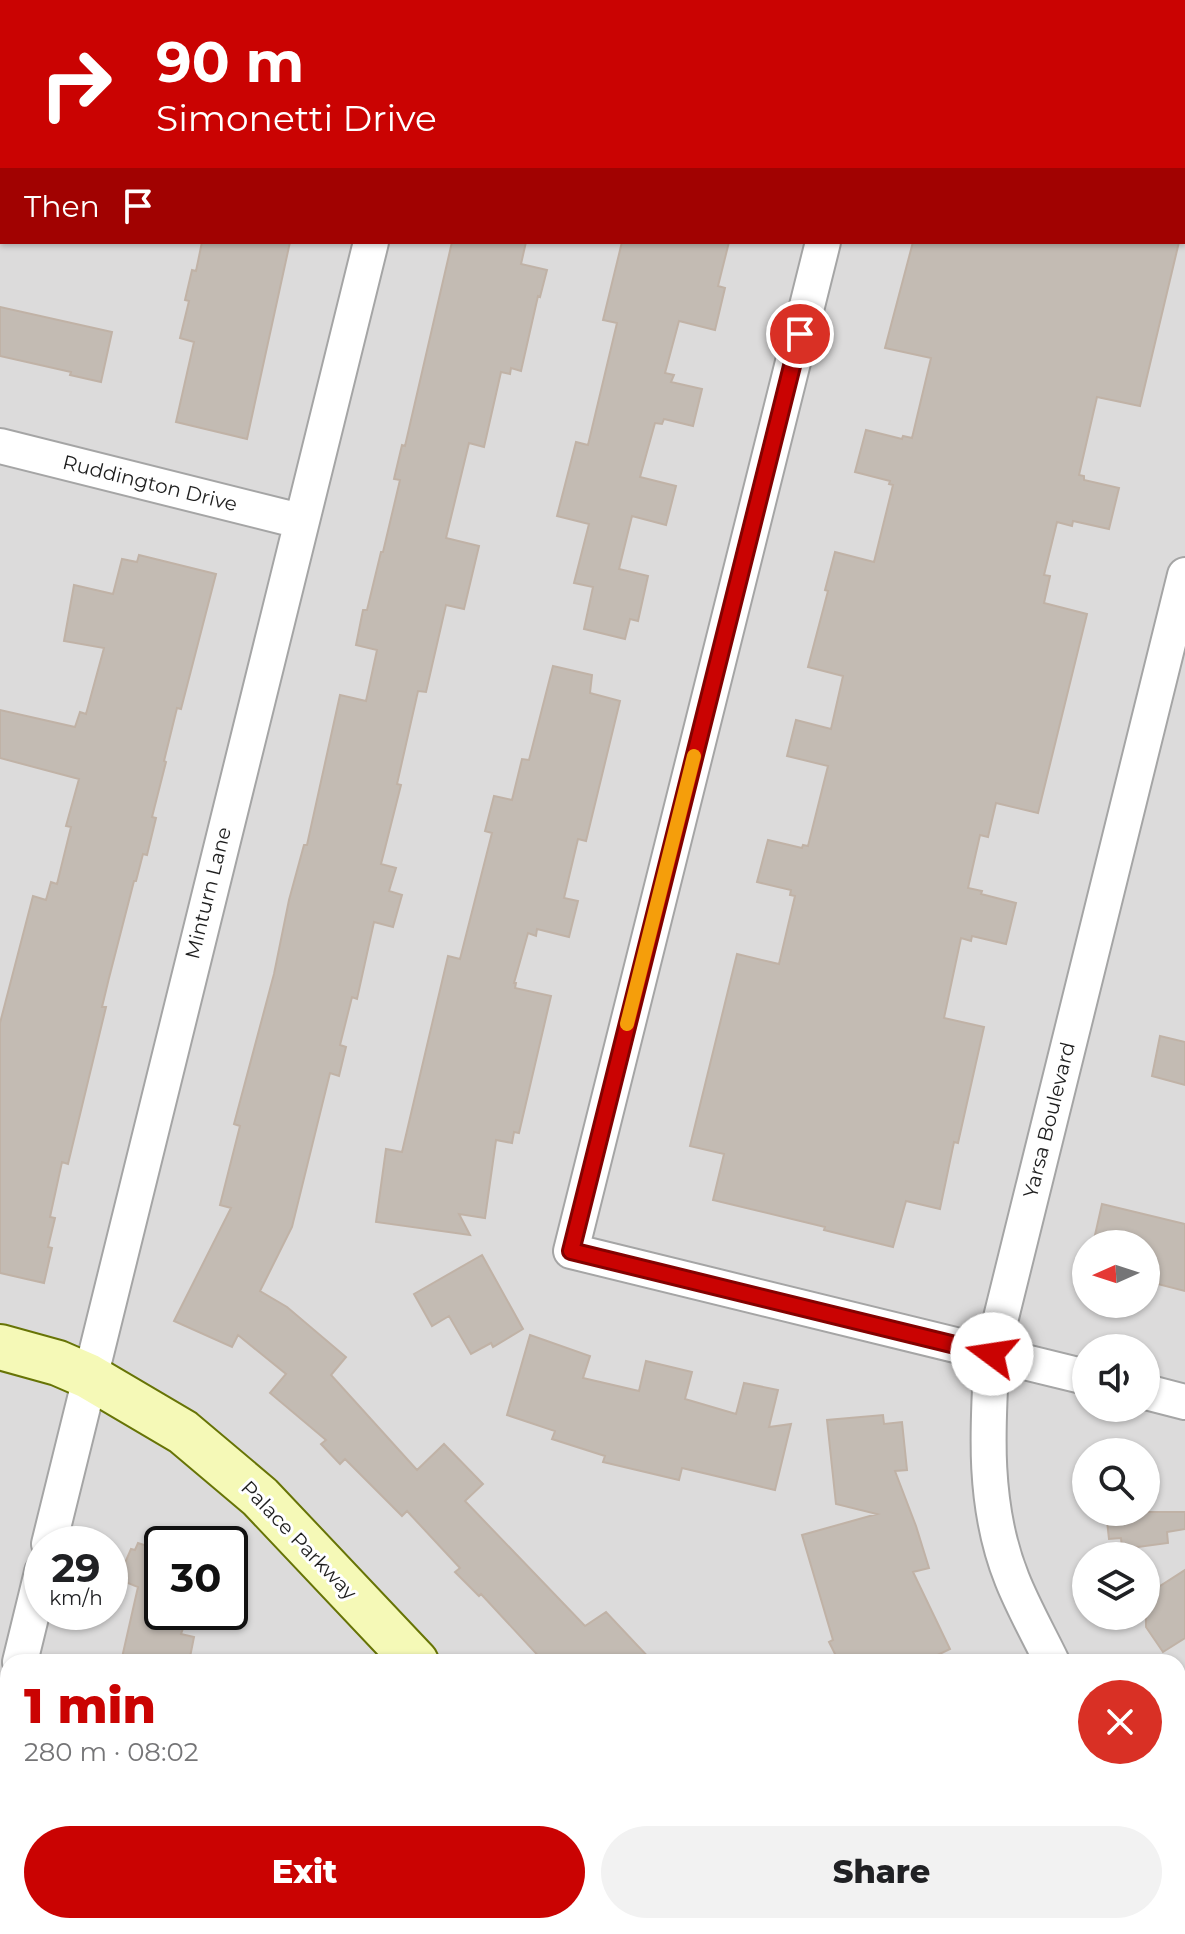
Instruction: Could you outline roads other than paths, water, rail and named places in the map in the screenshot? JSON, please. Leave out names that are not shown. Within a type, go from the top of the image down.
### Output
[{"type":"street","name":"Minturn Lane","points":[[53,1526],[370,244]]},
{"type":"street","points":[[823,244],[571,1251],[1072,1374]]},
{"type":"street","name":"Ruddington Drive","points":[[0,446],[300,521]]},
{"type":"street","name":"Yarsa Boulevard","points":[[1048,1654],[1011,1578],[993,1511],[986,1433],[992,1354],[1185,575]]},
{"type":"street","name":"Palace Parkway","points":[[0,1347],[58,1363],[88,1376],[183,1432],[260,1497],[408,1654]]},
{"type":"street","points":[[1160,1396],[1185,1402]]},
{"type":"street","points":[[22,1654],[28,1630]]}]
